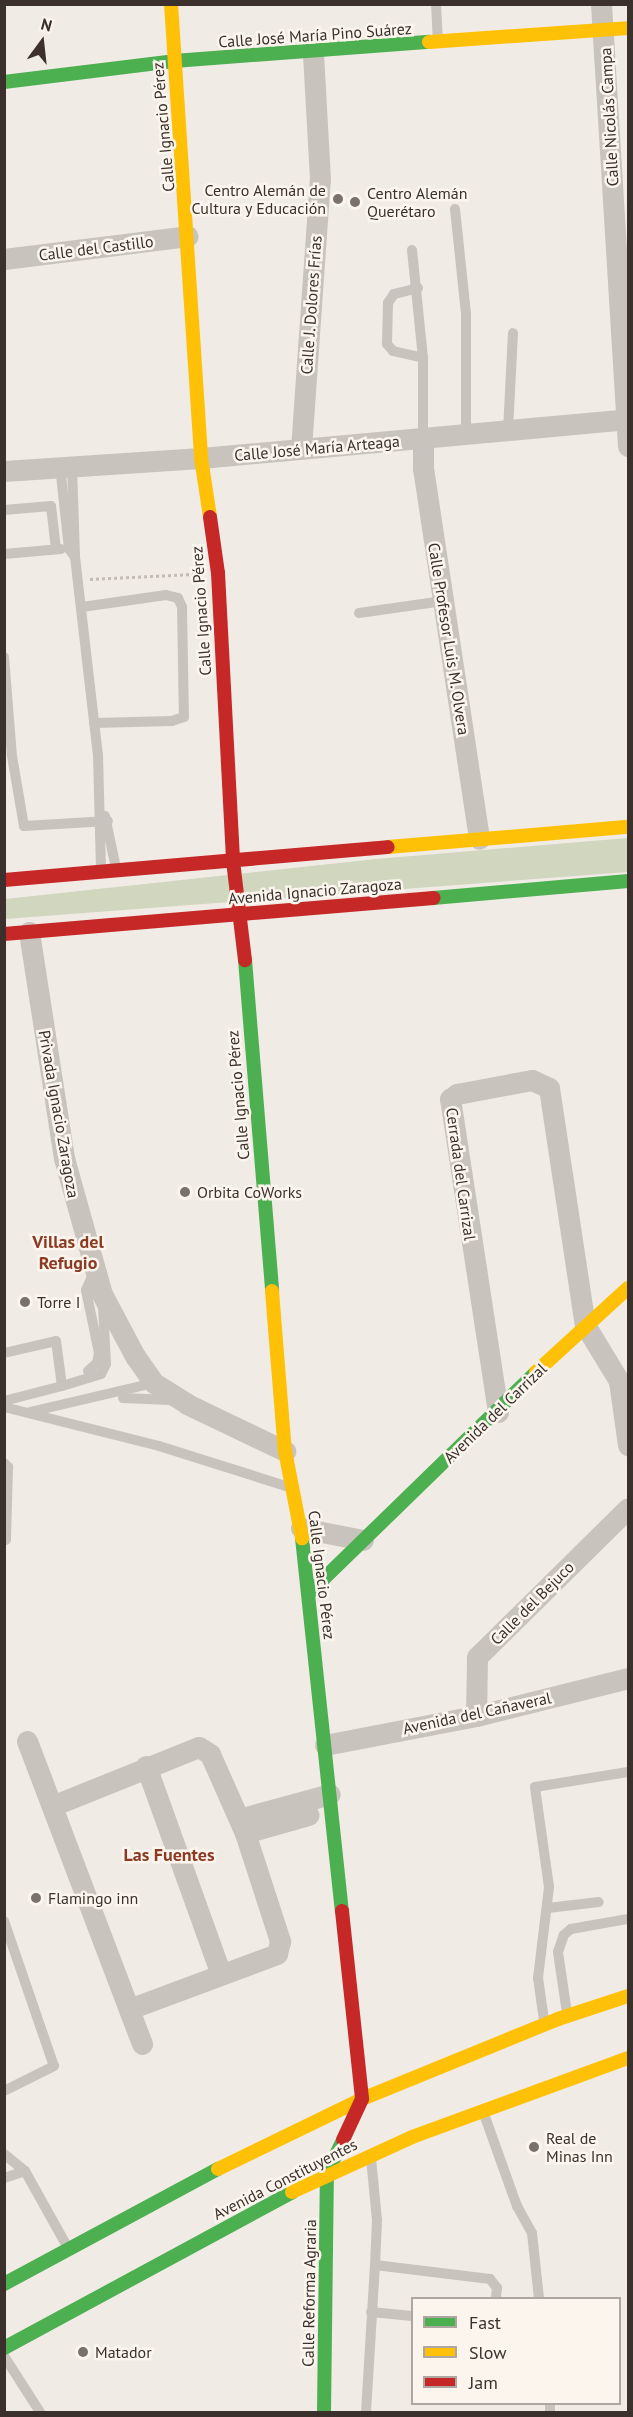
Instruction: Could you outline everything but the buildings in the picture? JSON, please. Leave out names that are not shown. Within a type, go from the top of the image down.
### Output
[{"type":"main road","name":"Calle Ignacio Pérez","points":[[171,4],[201,458],[218,573],[232,861],[241,915],[285,1451],[301,1528],[309,1593],[362,2099]]},
{"type":"main road","name":"Calle José María Pino Suárez","points":[[4,82],[174,61],[628,28]]},
{"type":"main road","points":[[4,880],[628,827]]},
{"type":"main road","name":"Avenida Ignacio Zaragoza","points":[[4,934],[628,881]]},
{"type":"main road","name":"Avenida del Carrizal","points":[[309,1593],[498,1412],[585,1325],[628,1288]]},
{"type":"main road","points":[[4,2284],[161,2197],[362,2099],[545,2024],[628,1996]]},
{"type":"main road","name":"Avenida Constituyentes","points":[[4,2347],[322,2169],[370,2155],[628,2058]]},
{"type":"main road","points":[[322,2169],[335,2156],[362,2099]]},
{"type":"main road","name":"Calle Reforma Agraria","points":[[322,2169],[324,2412]]},
{"type":"street","name":"Calle Nicolás Campa","points":[[601,4],[623,265],[628,446]]},
{"type":"street","name":"Calle J. Dolores Frías","points":[[301,450],[320,179],[313,52]]},
{"type":"street","name":"Calle del Castillo","points":[[4,260],[188,236]]},
{"type":"street","name":"Calle José María Arteaga","points":[[4,471],[301,450],[628,419]]},
{"type":"street","name":"Calle Profesor Luis M. Olvera","points":[[423,439],[423,468],[479,839]]},
{"type":"street","name":"Privada Ignacio Zaragoza","points":[[29,932],[64,1158],[102,1294],[135,1356],[154,1383],[187,1404],[285,1451]]},
{"type":"street","name":"Cerrada del Carrizal","points":[[498,1412],[449,1109],[450,1099],[457,1094],[532,1080],[549,1088],[585,1325]]},
{"type":"street","points":[[585,1325],[624,1380],[628,1445]]},
{"type":"street","name":"Calle del Bejuco","points":[[476,1716],[477,1657],[628,1508]]},
{"type":"street","points":[[301,1528],[363,1540]]},
{"type":"street","name":"Avenida del Cañaveral","points":[[325,1744],[476,1716],[628,1678]]},
{"type":"street","points":[[27,1741],[142,2044]]},
{"type":"street","points":[[52,1806],[191,1748],[206,1750],[242,1826],[280,1949],[273,1958],[221,1974],[129,2009]]},
{"type":"street","points":[[146,1766],[221,1974]]},
{"type":"street","points":[[242,1826],[331,1801]]},
{"type":"lane","points":[[436,4],[438,43]]},
{"type":"lane","points":[[455,209],[466,314],[466,435]]},
{"type":"lane","points":[[412,250],[418,288],[423,358],[423,439]]},
{"type":"lane","points":[[418,288],[394,294],[388,303],[387,344],[393,351],[423,358]]},
{"type":"lane","points":[[508,431],[513,333]]},
{"type":"lane","points":[[66,466],[94,723],[102,818],[101,872]]},
{"type":"lane","points":[[4,510],[51,506],[56,549]]},
{"type":"lane","points":[[4,554],[56,549],[74,551]]},
{"type":"lane","points":[[82,607],[166,595],[178,598],[182,607],[184,717],[172,721],[94,723]]},
{"type":"lane","points":[[359,613],[443,601]]},
{"type":"lane","points":[[4,657],[8,755],[24,826],[102,818]]},
{"type":"lane","points":[[102,818],[116,870]]},
{"type":"lane","points":[[88,1371],[97,1363],[99,1353],[86,1290],[95,1272]]},
{"type":"lane","points":[[4,1401],[88,1380],[101,1374],[106,1364],[102,1294]]},
{"type":"lane","points":[[4,1353],[56,1341],[62,1386]]},
{"type":"lane","points":[[27,1413],[154,1383]]},
{"type":"lane","points":[[123,1398],[158,1397],[187,1404]]},
{"type":"lane","points":[[4,1407],[159,1446],[292,1488]]},
{"type":"lane","points":[[4,1463],[8,1467],[6,1540]]},
{"type":"lane","points":[[545,2024],[538,1978],[548,1908],[535,1787],[628,1772]]},
{"type":"lane","points":[[548,1908],[599,1902]]},
{"type":"lane","points":[[568,2016],[558,1952],[564,1935],[571,1929],[628,1919]]},
{"type":"lane","points":[[4,1921],[54,2066],[4,2091]]},
{"type":"lane","points":[[231,2177],[355,2114],[561,2031],[628,2008]]},
{"type":"lane","points":[[377,2139],[628,2046]]},
{"type":"lane","points":[[483,2111],[517,2206],[532,2233],[539,2297]]},
{"type":"lane","points":[[335,2156],[356,2147]]},
{"type":"lane","points":[[4,2154],[25,2171],[69,2249]]},
{"type":"lane","points":[[366,2412],[377,2220],[370,2155]]},
{"type":"lane","points":[[4,2178],[25,2171]]},
{"type":"lane","points":[[183,2237],[302,2173]]},
{"type":"lane","points":[[4,2297],[190,2199]]},
{"type":"lane","points":[[375,2265],[490,2279],[497,2288],[496,2297]]},
{"type":"lane","points":[[371,2312],[411,2316]]},
{"type":"lane","points":[[4,2347],[26,2322]]},
{"type":"lane","points":[[4,2356],[40,2412]]},
{"type":"path","points":[[79,579],[218,573]]},
{"type":"green space","points":[[628,838],[628,872],[5,919],[5,899],[376,859]]},
{"type":"traffic: fast","points":[[4,82],[174,61],[429,42]]},
{"type":"traffic: fast","points":[[433,898],[628,881]]},
{"type":"traffic: fast","points":[[245,960],[272,1291]]},
{"type":"traffic: fast","points":[[309,1593],[536,1372]]},
{"type":"traffic: fast","points":[[302,1538],[342,1911]]},
{"type":"traffic: fast","points":[[324,2412],[327,2173],[343,2140]]},
{"type":"traffic: fast","points":[[4,2284],[218,2169]]},
{"type":"traffic: fast","points":[[4,2348],[292,2192]]},
{"type":"traffic: slow","points":[[171,4],[201,458],[210,517]]},
{"type":"traffic: slow","points":[[429,42],[628,28]]},
{"type":"traffic: slow","points":[[388,847],[628,827]]},
{"type":"traffic: slow","points":[[536,1372],[628,1288]]},
{"type":"traffic: slow","points":[[272,1291],[285,1451],[302,1538]]},
{"type":"traffic: slow","points":[[218,2169],[362,2099],[558,2019],[628,1996]]},
{"type":"traffic: slow","points":[[292,2192],[412,2137],[628,2058]]},
{"type":"traffic: jam","points":[[210,517],[218,573],[233,861],[245,960]]},
{"type":"traffic: jam","points":[[4,880],[388,847]]},
{"type":"traffic: jam","points":[[4,934],[433,898]]},
{"type":"traffic: jam","points":[[342,1911],[362,2099],[343,2140]]},
{"type":"place","name":"Centro Alemán de Cultura y Educación","points":[[338,199]]},
{"type":"place","name":"Centro Alemán Querétaro","points":[[355,202]]},
{"type":"place","name":"Orbita CoWorks","points":[[185,1192]]},
{"type":"place","name":"Torre I","points":[[25,1302]]},
{"type":"place","name":"Flamingo inn","points":[[36,1898]]},
{"type":"place","name":"Real de Minas Inn","points":[[534,2147]]},
{"type":"place","name":"Matador","points":[[83,2352]]},
{"type":"district","name":"Villas del Refugio","points":[[68,1253]]},
{"type":"district","name":"Las Fuentes","points":[[169,1855]]}]
